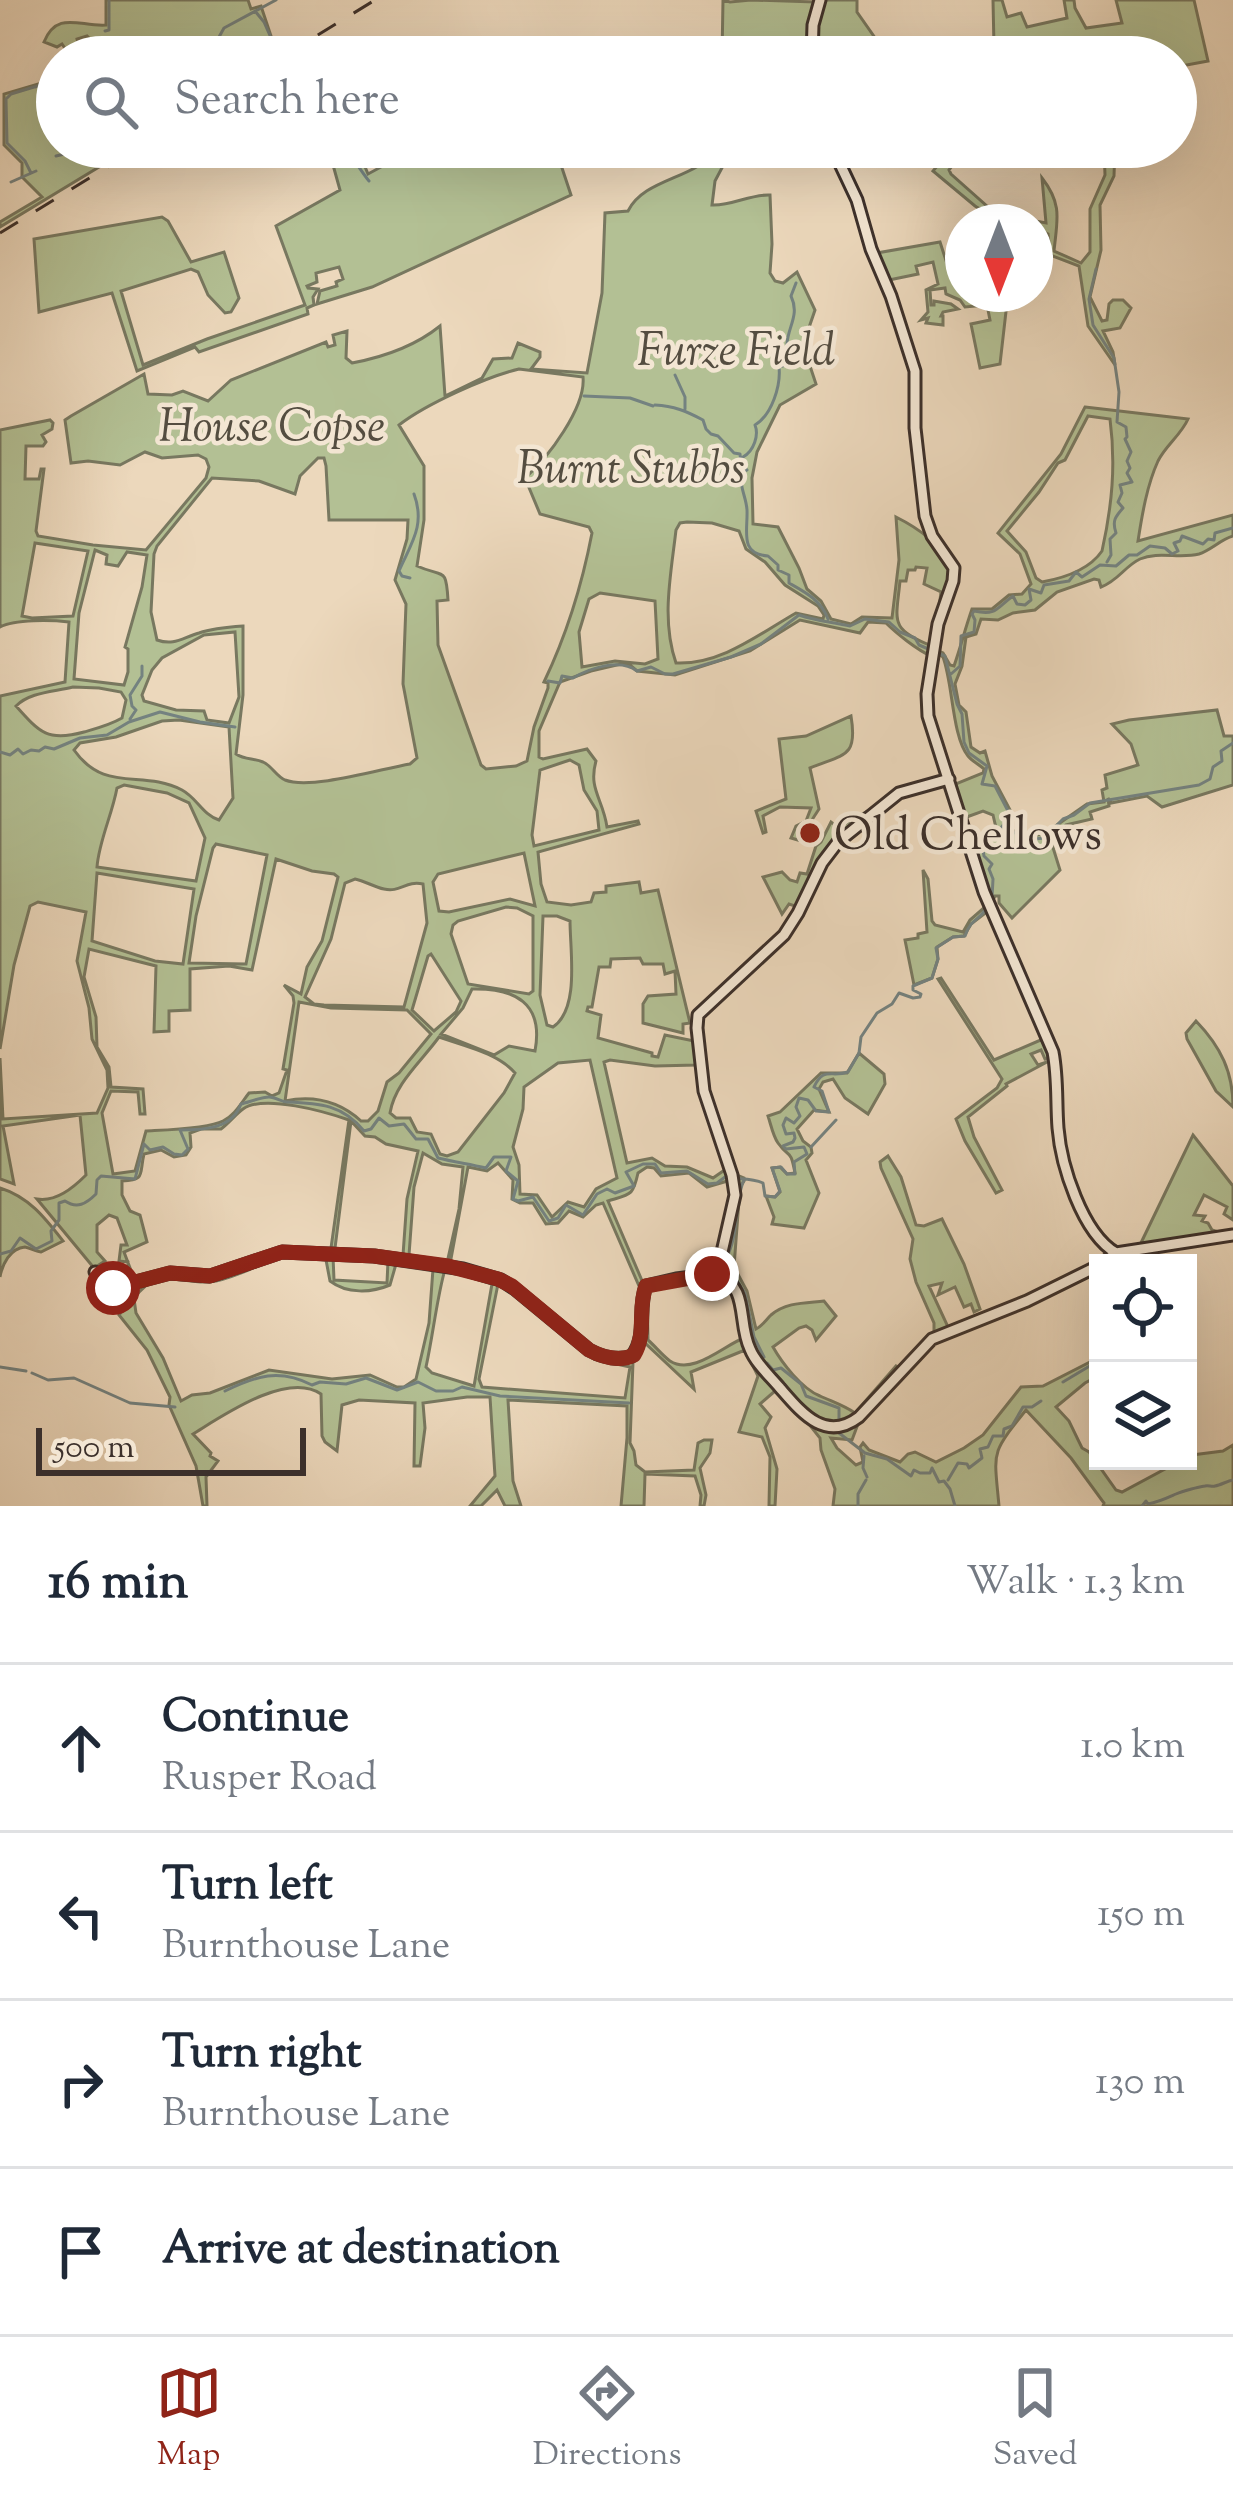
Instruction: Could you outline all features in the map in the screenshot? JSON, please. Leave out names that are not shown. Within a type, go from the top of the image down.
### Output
[{"type":"street","points":[[812,36],[820,0]]},
{"type":"street","points":[[842,168],[916,374],[915,431],[925,516],[955,573],[939,617],[927,711],[989,904],[1053,1052],[1059,1135],[1069,1178],[1099,1238],[1116,1253],[1233,1235]]},
{"type":"street","points":[[717,1274],[734,1204],[732,1178],[704,1091],[698,1015],[784,935],[838,842],[899,793],[949,779]]},
{"type":"street","points":[[95,1272],[113,1288],[170,1273],[210,1276],[282,1252],[352,1253],[421,1262],[498,1279],[596,1354],[621,1359],[634,1355],[641,1340],[646,1286],[717,1274],[737,1291],[747,1342],[758,1361],[805,1415],[838,1427],[859,1417],[932,1339],[1089,1270]]},
{"type":"green space","points":[[106,0],[248,0],[251,9],[261,6],[271,36],[47,36],[62,23],[106,25]]},
{"type":"green space","points":[[723,0],[816,2],[811,36],[722,36]]},
{"type":"green space","points":[[822,0],[857,0],[857,12],[874,36],[816,36]]},
{"type":"green space","points":[[993,0],[1002,0],[1007,17],[1021,13],[1027,27],[1067,18],[1064,0],[1074,0],[1086,28],[1122,23],[1116,0],[1194,0],[1208,61],[1197,63],[1197,36],[994,36]]},
{"type":"green space","points":[[36,85],[36,168],[97,168],[0,227],[0,222],[42,197],[22,177],[22,163],[4,145],[4,94]]},
{"type":"green space","points":[[334,168],[366,168],[368,174],[379,168],[562,168],[571,195],[372,287],[317,304],[320,291],[343,279],[339,267],[316,273],[317,282],[307,286],[318,289],[308,314],[199,352],[195,347],[137,371],[112,293],[39,312],[34,239],[162,217],[191,262],[224,252],[239,298],[231,312],[225,313],[208,295],[198,272],[191,269],[121,291],[143,365],[305,305],[276,226],[340,190]]},
{"type":"green space","points":[[694,168],[722,168],[712,205],[770,195],[770,273],[783,283],[797,272],[815,310],[803,345],[816,384],[780,405],[757,452],[753,524],[778,527],[807,589],[831,619],[851,624],[862,617],[892,618],[899,560],[896,517],[921,532],[947,562],[948,585],[939,608],[941,592],[924,584],[927,568],[908,570],[906,581],[900,581],[897,615],[902,629],[932,646],[931,656],[886,623],[868,622],[860,633],[800,620],[750,651],[675,675],[637,671],[621,664],[560,682],[539,731],[539,757],[587,749],[596,761],[595,787],[607,827],[639,824],[538,852],[547,902],[591,902],[594,893],[606,892],[606,886],[639,882],[641,893],[658,890],[690,1023],[683,1024],[683,1033],[643,1023],[648,996],[676,994],[675,971],[665,974],[663,964],[643,964],[640,958],[611,959],[610,967],[599,967],[592,1007],[587,1011],[601,1015],[598,1038],[652,1056],[658,1057],[665,1035],[694,1041],[696,1065],[604,1062],[627,1163],[652,1158],[713,1178],[726,1169],[731,1180],[707,1187],[689,1173],[661,1176],[647,1167],[638,1173],[630,1193],[608,1201],[643,1283],[639,1286],[603,1203],[583,1217],[569,1211],[558,1223],[546,1224],[533,1203],[512,1199],[513,1180],[498,1163],[487,1171],[468,1167],[447,1263],[463,1167],[442,1164],[423,1153],[414,1187],[409,1255],[413,1261],[498,1284],[479,1379],[482,1387],[625,1398],[630,1367],[594,1359],[572,1343],[617,1361],[633,1362],[630,1443],[636,1465],[645,1472],[694,1470],[698,1443],[712,1440],[700,1468],[704,1506],[700,1506],[695,1476],[645,1474],[644,1506],[621,1506],[627,1406],[508,1400],[513,1481],[521,1506],[505,1506],[497,1490],[481,1506],[470,1506],[495,1476],[490,1397],[423,1403],[420,1466],[414,1466],[415,1403],[359,1400],[342,1405],[337,1451],[322,1436],[321,1394],[291,1388],[256,1398],[193,1434],[218,1461],[206,1477],[207,1506],[203,1506],[196,1466],[169,1405],[170,1397],[147,1350],[119,1315],[125,1307],[116,1291],[172,1275],[199,1279],[276,1255],[333,1256],[334,1280],[387,1283],[388,1261],[403,1255],[407,1199],[418,1151],[365,1136],[351,1121],[335,1248],[331,1248],[349,1120],[295,1106],[253,1105],[221,1129],[190,1133],[186,1155],[174,1157],[161,1150],[144,1154],[138,1178],[122,1181],[122,1195],[130,1211],[140,1215],[147,1242],[124,1252],[128,1262],[119,1261],[121,1245],[127,1245],[117,1218],[109,1215],[97,1225],[97,1252],[105,1261],[94,1268],[37,1199],[57,1196],[86,1175],[80,1115],[3,1126],[14,1184],[0,1179],[0,1058],[3,1119],[97,1113],[108,1088],[107,1070],[92,1039],[77,961],[86,912],[38,902],[30,906],[0,1049],[0,696],[65,682],[69,622],[24,621],[0,627],[0,430],[53,423],[42,435],[43,446],[26,446],[25,479],[39,479],[44,469],[38,536],[146,550],[206,478],[206,459],[198,455],[162,458],[145,452],[120,465],[71,463],[65,420],[144,374],[148,394],[183,391],[208,401],[231,380],[326,342],[328,347],[335,345],[333,335],[347,331],[346,358],[352,363],[398,350],[440,326],[445,396],[482,378],[493,359],[512,358],[518,343],[540,352],[531,369],[587,373],[602,293],[605,213],[628,211],[646,191]],"holes":[[[519,369],[583,377],[572,417],[525,478],[540,514],[589,527],[592,533],[573,609],[544,682],[548,688],[527,761],[486,769],[438,645],[437,601],[448,600],[446,582],[442,575],[417,566],[424,520],[424,466],[399,425],[490,378]],[[324,458],[329,520],[408,520],[395,580],[406,604],[403,684],[417,758],[410,764],[328,781],[285,780],[263,762],[236,754],[243,695],[243,626],[173,642],[157,640],[151,612],[157,546],[212,478],[259,481],[295,494],[300,476]],[[687,522],[739,531],[746,549],[785,585],[818,606],[823,619],[796,613],[724,654],[676,663],[668,614],[676,530]],[[35,543],[88,551],[73,616],[22,616]],[[95,550],[107,555],[106,564],[118,566],[127,552],[147,555],[125,647],[128,672],[124,685],[74,679],[79,613]],[[600,593],[655,601],[658,659],[645,664],[615,661],[582,667],[579,632],[589,599]],[[235,632],[239,697],[229,723],[207,720],[204,711],[176,710],[144,701],[152,670],[162,658],[204,635]],[[73,687],[121,692],[126,700],[122,718],[72,735],[53,735],[39,729],[16,706],[42,693]],[[162,721],[229,727],[233,798],[219,820],[182,790],[167,784],[98,772],[74,750],[80,743]],[[570,760],[579,765],[584,790],[597,811],[599,830],[534,846],[540,770]],[[124,785],[167,793],[189,803],[205,838],[196,881],[97,867],[117,788]],[[216,844],[267,855],[246,964],[189,963],[213,848]],[[524,853],[535,906],[510,899],[439,911],[433,882],[438,874]],[[276,859],[338,877],[322,941],[307,967],[301,994],[284,985],[294,1003],[283,1069],[287,1070],[279,1093],[249,1093],[231,1116],[216,1124],[146,1131],[135,1171],[113,1174],[102,1113],[111,1091],[138,1092],[140,1114],[145,1114],[143,1089],[111,1087],[109,1067],[97,1047],[96,1017],[84,977],[89,949],[156,966],[154,1032],[169,1031],[169,1011],[190,1010],[190,969],[229,966],[252,970]],[[97,873],[194,889],[183,964],[155,961],[92,941]],[[355,879],[390,890],[423,884],[427,923],[404,1007],[314,1004],[305,997],[331,939],[345,883]],[[506,907],[533,916],[533,991],[468,984],[451,934],[453,925]],[[543,916],[570,921],[570,993],[553,1027],[547,1025],[540,995]],[[431,954],[461,1001],[456,1012],[434,1031],[412,1010]],[[472,989],[513,996],[535,1021],[535,1051],[509,1046],[494,1055],[441,1034]],[[299,1002],[331,1008],[407,1010],[431,1034],[387,1082],[378,1111],[368,1121],[335,1104],[285,1101]],[[439,1037],[490,1055],[515,1073],[458,1152],[447,1156],[440,1154],[431,1134],[417,1132],[410,1118],[390,1113],[397,1092]],[[590,1060],[617,1178],[596,1189],[584,1207],[568,1202],[552,1217],[537,1195],[520,1194],[513,1147],[524,1087],[558,1063]],[[282,1256],[326,1260],[330,1281],[359,1291],[390,1285],[396,1264],[433,1269],[429,1323],[416,1379],[397,1387],[370,1375],[332,1379],[269,1370],[181,1401],[136,1313],[134,1299],[143,1288],[162,1279],[216,1281]],[[444,1273],[492,1284],[474,1386],[426,1367]]]},
{"type":"green space","points":[[936,168],[951,168],[951,174],[985,204],[973,204],[933,171]]},
{"type":"green space","points":[[1105,168],[1114,168],[1100,205],[1101,250],[1090,297],[1102,321],[1107,320],[1113,300],[1123,300],[1131,308],[1120,328],[1103,331],[1115,365],[1088,326],[1079,266],[1053,256],[1053,204],[1044,204],[1042,178],[1056,205],[1054,251],[1081,263],[1090,252],[1090,209]]},
{"type":"green space","points":[[940,242],[945,288],[930,290],[931,305],[945,303],[943,325],[921,320],[928,312],[926,290],[938,284],[933,262],[916,266],[918,274],[889,280],[877,253]]},
{"type":"green space","points":[[988,312],[1006,312],[1000,364],[980,368],[971,324],[990,320]]},
{"type":"green space","points":[[1085,407],[1188,419],[1154,470],[1138,541],[1233,515],[1233,536],[1199,554],[1140,559],[1101,587],[1094,579],[1057,592],[1035,610],[998,620],[981,619],[976,634],[966,637],[955,684],[959,705],[966,712],[971,747],[985,751],[1010,810],[1011,829],[1024,837],[1044,834],[1087,804],[1104,802],[1105,775],[1138,765],[1131,744],[1112,724],[1129,720],[1217,710],[1224,736],[1233,736],[1233,785],[1162,807],[1147,796],[1111,803],[1108,798],[1109,806],[1090,812],[1092,819],[1066,825],[1050,838],[1060,870],[1012,918],[999,896],[992,902],[973,843],[997,832],[993,815],[983,811],[964,818],[953,785],[984,769],[963,747],[943,657],[935,652],[943,653],[954,666],[972,609],[992,609],[1031,584],[1020,554],[998,533],[1061,454]],"holes":[[[1088,416],[1110,419],[1112,485],[1102,551],[1075,572],[1042,582],[1026,552],[1007,531],[1065,460]]]},
{"type":"green space","points":[[851,716],[850,747],[810,768],[819,809],[798,840],[791,838],[811,808],[780,807],[763,816],[763,833],[756,811],[786,799],[779,739],[806,736]]},
{"type":"green space","points":[[873,808],[826,850],[798,907],[789,904],[782,914],[763,877],[782,872],[797,882],[800,873],[807,874],[831,822],[843,825]]},
{"type":"green space","points":[[923,870],[935,925],[963,932],[986,906],[988,911],[964,936],[937,947],[932,978],[914,985],[905,940],[927,932]]},
{"type":"green space","points":[[941,978],[994,1060],[1043,1039],[1052,1058],[1045,1059],[1041,1050],[1031,1054],[1038,1065],[1047,1062],[1006,1084],[968,1117],[1002,1190],[996,1193],[956,1119],[1002,1079]]},
{"type":"green space","points":[[1196,1021],[1224,1061],[1233,1107],[1216,1091],[1187,1039]]},
{"type":"green space","points":[[859,1053],[884,1074],[885,1084],[868,1114],[845,1098],[833,1079],[823,1082],[819,1089],[829,1112],[814,1110],[797,1129],[811,1147],[806,1160],[819,1193],[804,1228],[772,1224],[766,1196],[780,1192],[772,1168],[795,1173],[768,1116],[780,1112],[821,1073],[847,1073]]},
{"type":"green space","points":[[1193,1135],[1233,1186],[1233,1220],[1224,1214],[1227,1207],[1204,1195],[1194,1215],[1205,1216],[1202,1221],[1212,1230],[1233,1234],[1139,1247]]},
{"type":"green space","points":[[888,1156],[901,1177],[916,1225],[942,1219],[980,1309],[974,1312],[971,1304],[964,1307],[955,1287],[938,1295],[942,1283],[929,1286],[949,1329],[934,1334],[910,1259],[913,1239],[881,1168],[880,1162]]},
{"type":"green space","points":[[734,1174],[744,1181],[734,1267],[747,1291],[756,1329],[777,1311],[796,1304],[824,1301],[836,1316],[816,1340],[806,1326],[773,1347],[793,1375],[813,1393],[855,1413],[899,1368],[858,1424],[852,1440],[831,1438],[856,1465],[863,1462],[863,1443],[900,1462],[915,1452],[936,1462],[983,1435],[1021,1387],[1043,1386],[1089,1363],[1089,1381],[1056,1407],[1089,1452],[1089,1470],[1102,1470],[1122,1492],[1163,1470],[1197,1470],[1197,1454],[1233,1445],[1233,1506],[1103,1506],[1071,1458],[1026,1410],[997,1454],[999,1506],[833,1506],[835,1489],[820,1438],[785,1394],[775,1391],[760,1404],[771,1417],[765,1428],[777,1469],[775,1506],[769,1506],[770,1457],[762,1437],[739,1432],[758,1376],[745,1350],[691,1372],[694,1389],[645,1343],[647,1289],[648,1340],[670,1361],[679,1365],[698,1362],[744,1338],[733,1296],[715,1279],[720,1275]]},
{"type":"green space","points":[[0,1188],[28,1203],[63,1241],[41,1252],[25,1247],[15,1250],[0,1277]]},
{"type":"green space","points":[[128,1263],[135,1281],[109,1284],[98,1271],[113,1266],[128,1267]]},
{"type":"waterway","points":[[105,31],[109,30],[109,0]]},
{"type":"waterway","points":[[220,36],[224,28],[276,0]]},
{"type":"waterway","points":[[255,11],[270,36]]},
{"type":"waterway","points":[[31,173],[7,143],[6,99],[34,87]]},
{"type":"waterway","points":[[360,168],[369,181]]},
{"type":"waterway","points":[[11,182],[36,171]]},
{"type":"waterway","points":[[1096,269],[1089,299],[1093,325],[1114,358],[1117,422],[1126,427],[1131,452],[1127,473],[1132,482],[1120,485],[1118,502],[1123,508],[1115,519],[1107,562]]},
{"type":"waterway","points":[[743,457],[755,443],[755,425],[774,399],[779,367],[789,364],[791,296],[796,283]]},
{"type":"waterway","points":[[675,375],[685,409]]},
{"type":"waterway","points":[[584,396],[630,398],[653,406]]},
{"type":"waterway","points":[[655,405],[703,420],[711,434],[740,454],[747,470],[741,482],[749,546],[789,575],[789,583],[817,602],[828,619]]},
{"type":"waterway","points":[[410,578],[399,571],[417,526],[414,494]]},
{"type":"waterway","points":[[951,674],[960,666],[961,636],[974,632],[974,611],[992,612],[1013,596],[1017,604],[1025,605],[1031,600],[1029,589],[1041,593],[1044,585],[1069,581],[1076,572],[1082,577],[1100,565],[1116,566],[1150,546],[1172,554],[1178,551],[1174,543],[1182,536],[1203,544],[1214,540],[1215,533],[1233,528]]},
{"type":"waterway","points":[[548,681],[560,683],[562,676],[573,678],[614,665],[637,671],[651,667],[673,674],[761,644],[799,615],[850,626],[865,619],[889,622],[919,645],[945,656],[962,714],[964,742],[969,753],[987,766],[982,784],[995,786],[1008,811],[1009,818],[983,850],[992,864],[992,898]]},
{"type":"waterway","points":[[130,719],[136,710],[130,695],[142,676],[142,666]]},
{"type":"waterway","points":[[0,752],[54,749],[80,738],[107,735],[160,712],[235,727]]},
{"type":"waterway","points":[[999,832],[1019,833],[1024,840],[1044,838],[1063,819],[1090,803],[1199,785],[1210,779],[1213,767],[1222,761],[1221,751],[1233,743]]},
{"type":"waterway","points":[[0,1254],[11,1251],[20,1238],[36,1249],[52,1241],[59,1203],[77,1205],[89,1200],[101,1176],[135,1179],[144,1144],[150,1150],[163,1147],[182,1155],[188,1149],[180,1130],[216,1126],[231,1119],[241,1104],[269,1097],[330,1107],[364,1131],[379,1118],[389,1126],[404,1124],[416,1139],[428,1139],[438,1158],[486,1168],[494,1157],[511,1157],[506,1171],[518,1181],[513,1199],[533,1197],[549,1221],[558,1218],[566,1205],[583,1215],[597,1194],[634,1186],[626,1172],[643,1164],[655,1164],[661,1173],[687,1171],[708,1184],[725,1177],[754,1180],[763,1183],[765,1196],[775,1197],[780,1191],[772,1168],[795,1174],[794,1162],[807,1154],[804,1147],[783,1146],[795,1138],[794,1133],[786,1134],[783,1125],[786,1118],[794,1123],[800,1116],[799,1098],[808,1100],[816,1111],[829,1112],[822,1091],[814,1087],[818,1081],[825,1075],[848,1072],[859,1053],[861,1037],[877,1013],[899,993],[920,997],[913,986],[932,978],[936,948],[953,937],[965,936],[987,906]]},
{"type":"waterway","points":[[811,1147],[836,1120]]},
{"type":"waterway","points":[[744,1180],[726,1257],[732,1260],[729,1268],[745,1293],[754,1337],[764,1357]]},
{"type":"waterway","points":[[1063,1382],[1096,1362]]},
{"type":"waterway","points":[[767,1363],[801,1384],[806,1396],[839,1408],[839,1433],[865,1453],[887,1459],[911,1476],[914,1470],[930,1473],[932,1468],[939,1482],[950,1489],[955,1506]]},
{"type":"waterway","points":[[0,1367],[26,1371]]},
{"type":"waterway","points":[[32,1373],[48,1380],[74,1378],[130,1403],[175,1407]]},
{"type":"waterway","points":[[225,1391],[268,1376],[312,1385],[366,1378],[397,1390],[418,1382],[436,1391],[462,1387],[500,1396],[629,1403]]},
{"type":"waterway","points":[[948,1480],[958,1463],[969,1468],[982,1458],[980,1449],[988,1447],[993,1436],[1003,1436],[1023,1407],[1041,1401]]},
{"type":"waterway","points":[[864,1456],[867,1477]]},
{"type":"waterway","points":[[858,1506],[866,1480]]},
{"type":"waterway","points":[[1142,1506],[1146,1501],[1233,1480]]},
{"type":"railway","points":[[316,36],[375,0]]},
{"type":"railway","points":[[0,233],[106,168]]},
{"type":"place","name":"Old Chellows","points":[[810,833]]},
{"type":"route","points":[[113,1288],[170,1273],[210,1276],[282,1252],[352,1253],[421,1262],[505,1282],[589,1350],[623,1359],[634,1355],[640,1342],[646,1286],[712,1274]]},
{"type":"park label","name":"Furze Field","points":[[736,348]]},
{"type":"park label","name":"House Copse","points":[[272,424]]},
{"type":"park label","name":"Burnt Stubbs","points":[[631,466]]}]
